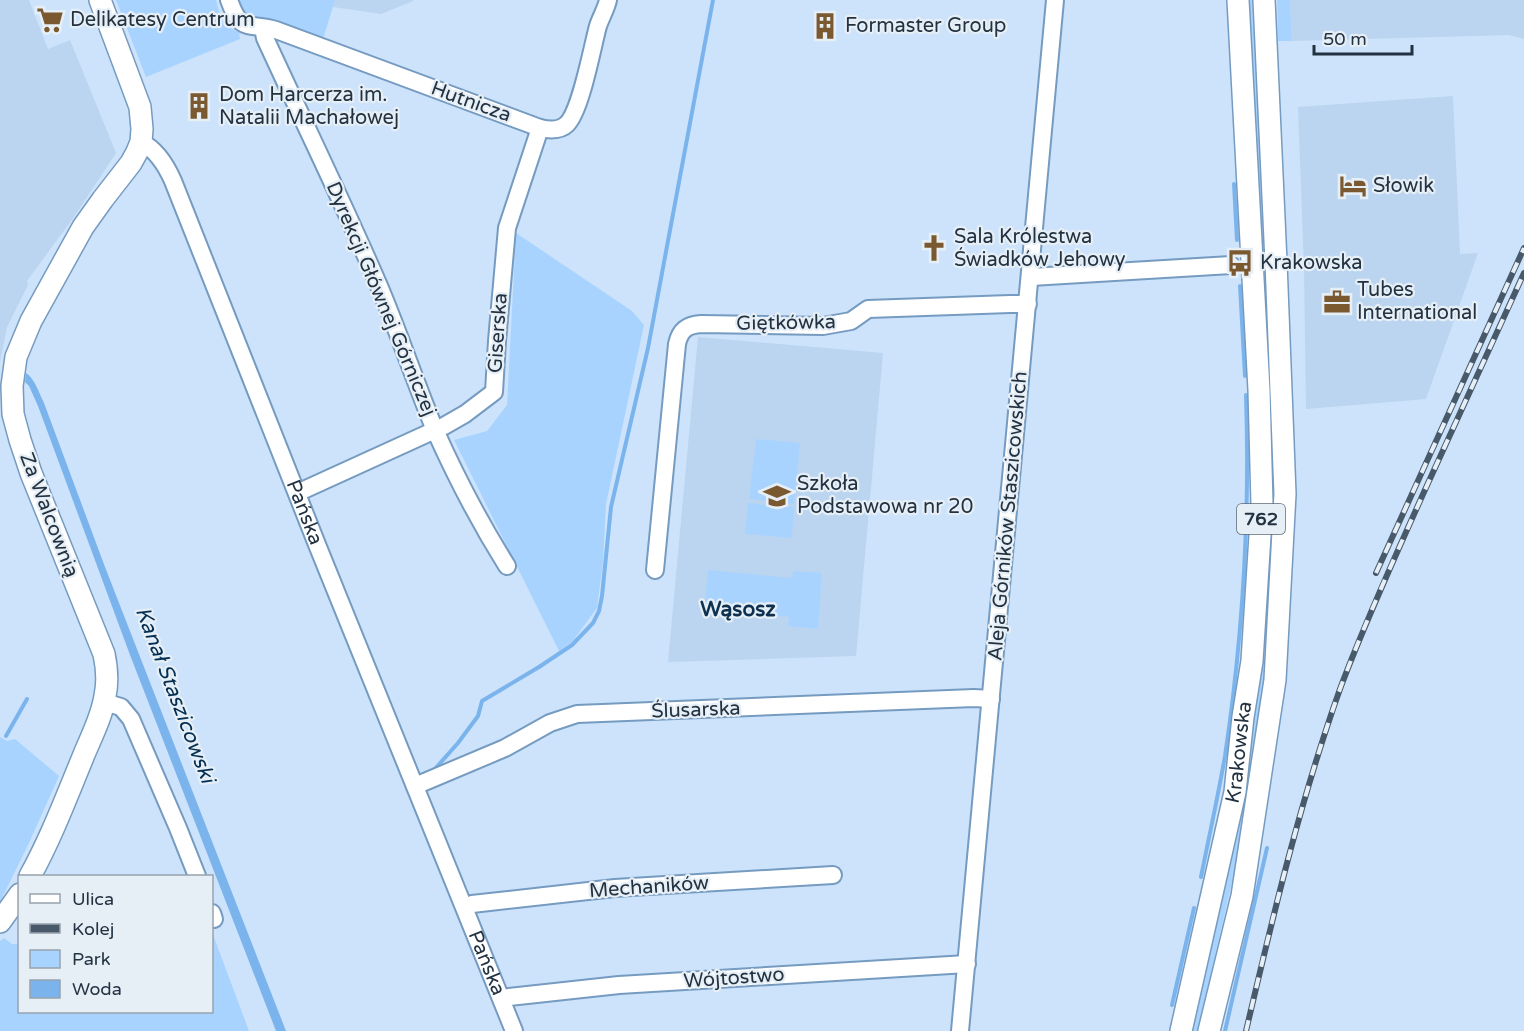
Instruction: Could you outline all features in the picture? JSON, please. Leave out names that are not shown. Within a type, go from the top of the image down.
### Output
[{"type":"main road","points":[[100,0],[140,107],[141,142]]},
{"type":"main road","name":"Krakowska","points":[[1181,1031],[1235,792],[1252,661],[1262,504],[1259,390],[1238,0]]},
{"type":"main road","name":"Krakowska","points":[[1209,1031],[1242,896],[1275,680],[1285,494],[1264,0]]},
{"type":"main road","name":"Za Walcownią","points":[[31,875],[57,820],[104,702],[107,675],[104,654],[31,473],[20,440],[13,414],[12,386],[16,357],[31,321],[83,227],[131,163],[141,142]]},
{"type":"main road","points":[[0,922],[18,897]]},
{"type":"street","name":"Hutnicza","points":[[229,0],[234,15],[244,24],[276,30],[540,128]]},
{"type":"street","points":[[540,128],[547,130],[561,128],[567,124],[575,111],[599,23],[608,0]]},
{"type":"street","name":"Aleja Górników Staszicowskich","points":[[960,1031],[1055,0]]},
{"type":"street","name":"Dyrekcji Głównej Górniczej","points":[[263,28],[265,38],[360,242],[436,430],[478,518],[507,566]]},
{"type":"street","name":"Giserska","points":[[297,493],[436,430],[465,414],[494,392],[507,228],[540,128]]},
{"type":"street","name":"Pańska","points":[[141,142],[149,146],[166,165],[173,181],[514,1031]]},
{"type":"street","points":[[1031,277],[1231,266]]},
{"type":"street","name":"Giętkówka","points":[[655,570],[677,344],[684,328],[700,324],[823,326],[850,321],[868,309],[1028,304]]},
{"type":"street","name":"Ślusarska","points":[[416,786],[505,748],[550,723],[577,714],[991,699]]},
{"type":"street","points":[[104,702],[120,707],[131,719],[197,875]]},
{"type":"street","name":"Mechaników","points":[[465,907],[472,904],[615,888],[833,875]]},
{"type":"street","name":"Wójtostwo","points":[[502,1000],[509,997],[619,985],[967,964]]},
{"type":"shaded area","points":[[0,0],[29,0],[48,49],[70,40],[116,153],[74,217],[27,281],[28,285],[7,327],[0,362]]},
{"type":"shaded area","points":[[335,0],[413,1],[381,14],[333,7]]},
{"type":"shaded area","points":[[1290,0],[1524,0],[1524,39],[1509,35],[1292,41]]},
{"type":"shaded area","points":[[1453,96],[1460,254],[1478,253],[1426,399],[1306,409],[1298,107]]},
{"type":"shaded area","name":"Szkoła Podstawowa nr 20","points":[[698,337],[883,353],[856,656],[668,662]]},
{"type":"green space","points":[[116,0],[216,0],[223,20],[239,32],[240,39],[146,77]]},
{"type":"green space","points":[[236,0],[335,0],[323,39],[271,20],[248,17],[241,12]]},
{"type":"green space","points":[[1247,0],[1255,0],[1276,362],[1274,596],[1257,755],[1236,864],[1198,1031],[1189,1031],[1254,705]]},
{"type":"green space","points":[[1277,0],[1290,0],[1292,41],[1278,41]]},
{"type":"green space","points":[[516,233],[632,311],[644,325],[606,504],[603,562],[597,608],[572,642],[559,651],[454,440],[487,431],[507,405]]},
{"type":"green space","points":[[756,439],[800,443],[794,504],[749,499]]},
{"type":"green space","points":[[748,503],[794,507],[792,538],[745,534]]},
{"type":"green space","points":[[708,570],[792,578],[793,571],[822,573],[818,629],[788,626],[789,617],[704,610]]},
{"type":"green space","points":[[0,737],[7,741],[15,739],[59,776],[0,902]]},
{"type":"green space","points":[[213,935],[249,1031],[0,1031],[0,941],[4,938],[12,944],[18,944],[18,1013],[213,1013]]},
{"type":"water","points":[[26,373],[34,382],[44,403],[105,567],[286,1031],[276,1031],[130,655],[38,406],[25,382]]},
{"type":"waterway","points":[[434,770],[478,716],[482,701],[572,645],[593,623],[599,611],[611,507],[648,348],[713,0]]},
{"type":"waterway","points":[[1234,184],[1237,240]]},
{"type":"waterway","points":[[1240,286],[1245,376]]},
{"type":"waterway","points":[[1201,877],[1225,756],[1241,621],[1247,486],[1246,395]]},
{"type":"waterway","points":[[6,736],[27,699]]},
{"type":"waterway","points":[[1225,1031],[1267,848]]},
{"type":"waterway","points":[[1172,1005],[1194,908]]},
{"type":"railway","points":[[1376,573],[1524,248]]},
{"type":"railway","points":[[1246,1031],[1300,816],[1340,689],[1391,565],[1524,273]]},
{"type":"place","name":"Delikatesy Centrum","points":[[50,20]]},
{"type":"place","name":"Formaster Group","points":[[825,26]]},
{"type":"place","name":"Dom Harcerza im. Natalii Machałowej","points":[[199,106]]},
{"type":"place","name":"Słowik","points":[[1353,186]]},
{"type":"place","name":"Sala Królestwa Świadków Jehowy","points":[[934,248]]},
{"type":"place","name":"Krakowska","points":[[1240,263]]},
{"type":"place","name":"Tubes International","points":[[1337,302]]},
{"type":"place","name":"Szkoła Podstawowa nr 20","points":[[777,496]]},
{"type":"district","name":"Wąsosz","points":[[738,609]]},
{"type":"water label","name":"Kanał Staszicowski","points":[[175,695]]}]
